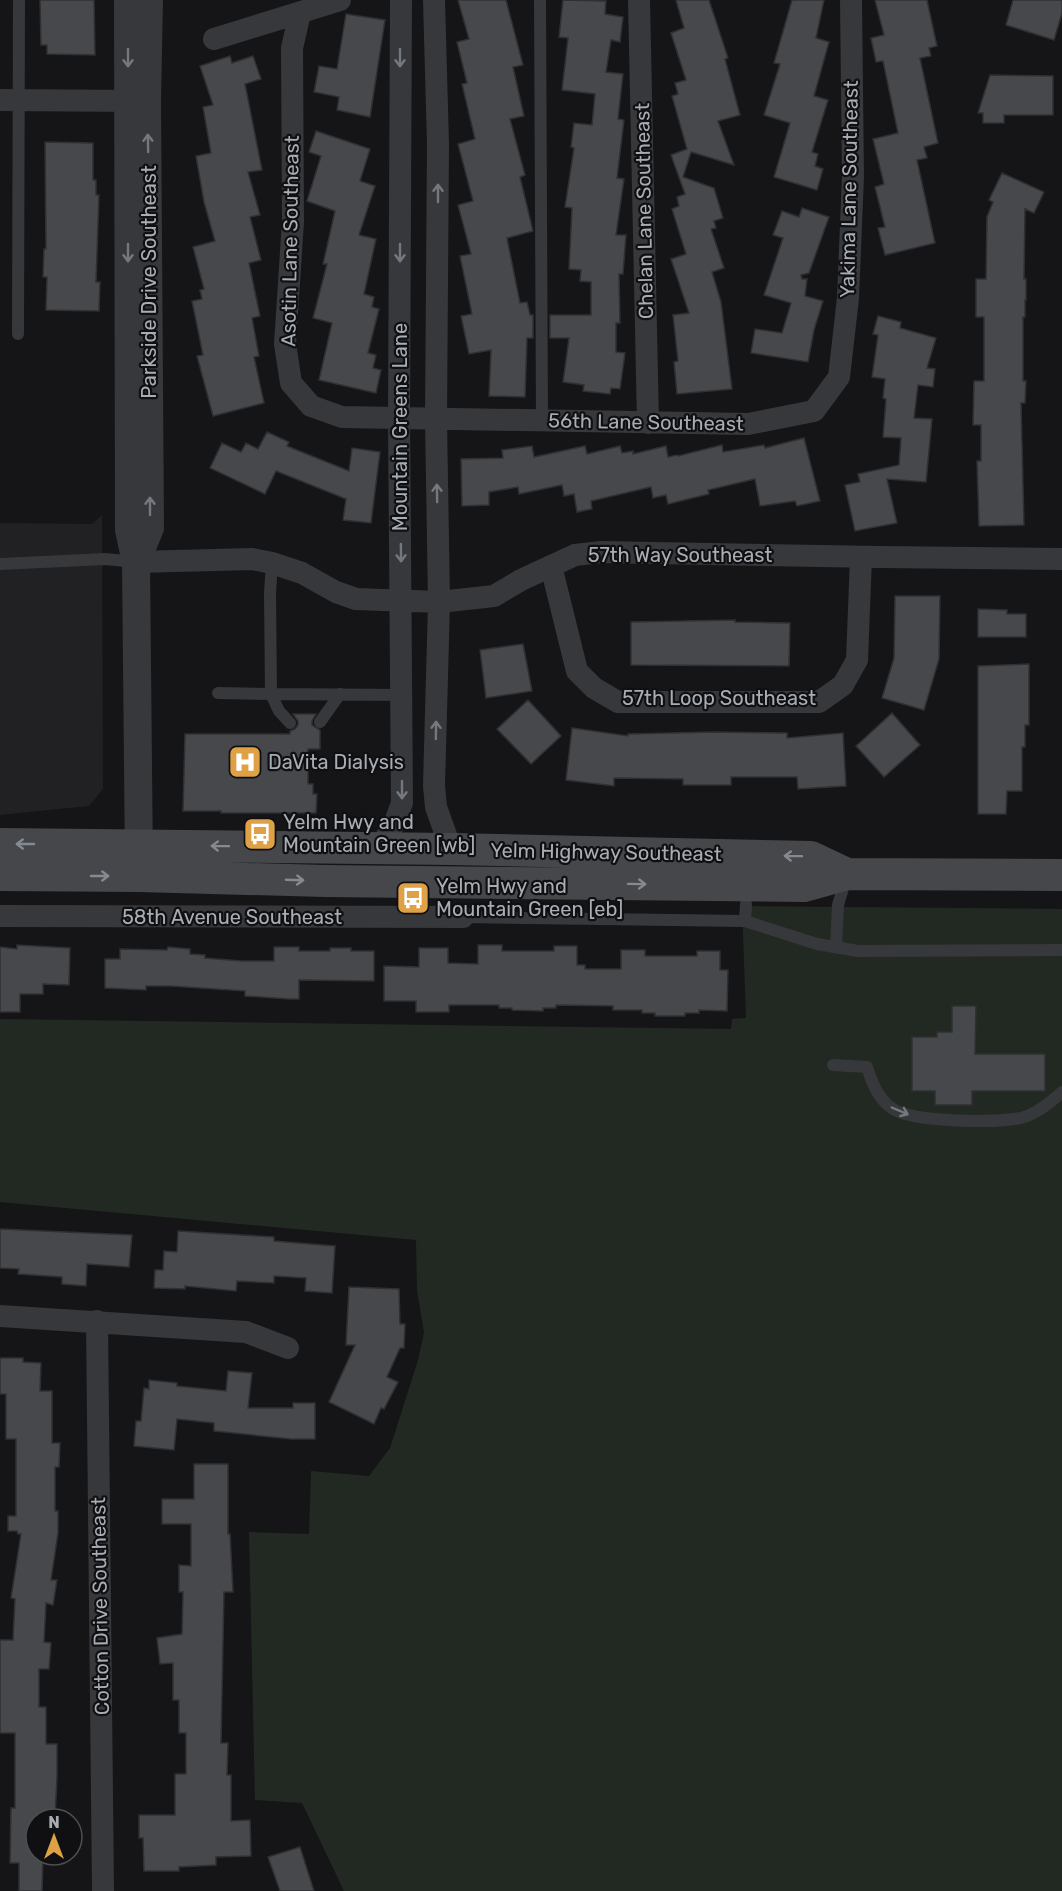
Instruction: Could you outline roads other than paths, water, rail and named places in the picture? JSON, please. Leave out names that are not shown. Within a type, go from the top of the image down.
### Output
[{"type":"main road","name":"Yelm Highway Southeast","points":[[0,844],[451,849],[811,857],[847,874]]},
{"type":"main road","name":"Yelm Highway Southeast","points":[[0,875],[804,886],[847,874],[1062,876]]},
{"type":"street","name":"Parkside Drive Southeast","points":[[128,0],[137,101]]},
{"type":"street","name":"Parkside Drive Southeast","points":[[139,876],[136,562],[129,530],[137,101],[149,0]]},
{"type":"street","points":[[214,39],[301,9],[340,0]]},
{"type":"street","name":"Mountain Greens Lane","points":[[380,848],[395,822],[402,803],[399,417],[400,0]]},
{"type":"street","name":"Mountain Greens Lane","points":[[434,0],[438,221],[436,419],[439,602],[434,786],[436,807],[451,849]]},
{"type":"street","name":"Chelan Lane Southeast","points":[[639,0],[648,423]]},
{"type":"street","name":"Yakima Lane Southeast","points":[[839,377],[848,298],[852,187],[851,0]]},
{"type":"street","name":"Asotin Lane Southeast","points":[[301,9],[292,48],[294,221],[285,344],[291,383],[311,406],[342,417],[436,419]]},
{"type":"street","points":[[9,100],[137,101]]},
{"type":"street","name":"56th Lane Southeast","points":[[436,419],[748,424],[814,411],[839,377]]},
{"type":"street","name":"57th Way Southeast","points":[[136,562],[252,560],[272,562],[302,573],[336,592],[356,599],[439,602],[494,596],[575,555],[601,552],[1062,559]]},
{"type":"street","name":"57th Loop Southeast","points":[[551,566],[577,671],[594,688],[618,702],[819,702],[843,685],[857,660],[861,557]]},
{"type":"street","name":"58th Avenue Southeast","points":[[0,916],[463,917]]},
{"type":"street","points":[[0,1316],[246,1332],[288,1348]]},
{"type":"street","name":"Cotton Drive Southeast","points":[[97,1321],[103,1891]]},
{"type":"lane","points":[[18,334],[9,100],[19,0]]},
{"type":"lane","points":[[540,0],[542,421]]},
{"type":"lane","points":[[0,564],[105,560],[136,562]]},
{"type":"lane","points":[[272,562],[271,694],[279,711],[290,723]]},
{"type":"lane","points":[[218,693],[402,695]]},
{"type":"lane","points":[[320,722],[340,694]]},
{"type":"lane","points":[[836,947],[838,905],[847,874]]},
{"type":"lane","points":[[745,921],[746,904]]},
{"type":"lane","points":[[463,917],[745,921],[817,944],[858,951],[1062,950]]},
{"type":"lane","points":[[833,1065],[867,1067],[880,1098],[893,1109],[911,1116],[936,1120],[1012,1120],[1027,1116],[1048,1104],[1062,1092]]},
{"type":"place","name":"DaVita Dialysis","points":[[245,762]]},
{"type":"place","name":"Yelm Hwy and Mountain Green [wb]","points":[[260,834]]},
{"type":"place","name":"Yelm Hwy and Mountain Green [eb]","points":[[413,898]]}]
